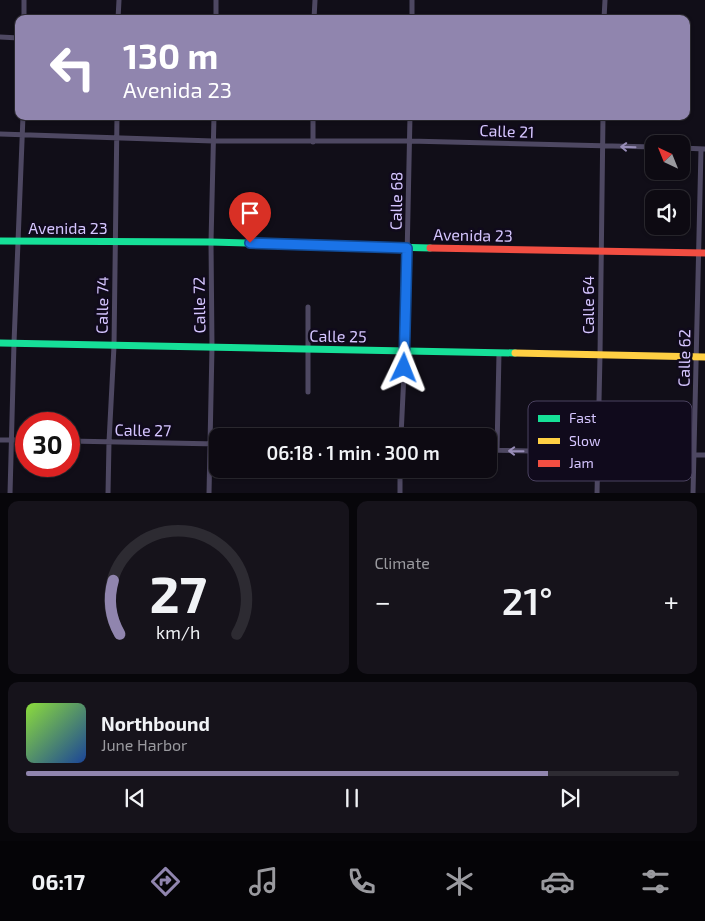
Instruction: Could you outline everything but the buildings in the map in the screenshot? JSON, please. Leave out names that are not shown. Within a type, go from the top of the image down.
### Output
[{"type":"street","points":[[24,0],[24,15]]},
{"type":"street","points":[[118,15],[119,0]]},
{"type":"street","points":[[216,0],[216,15]]},
{"type":"street","points":[[314,15],[315,0]]},
{"type":"street","points":[[412,0],[412,15]]},
{"type":"street","points":[[604,15],[605,0]]},
{"type":"street","points":[[0,37],[15,38]]},
{"type":"street","points":[[10,493],[23,120]]},
{"type":"street","name":"Calle 74","points":[[108,493],[114,346],[116,120]]},
{"type":"street","name":"Calle 72","points":[[210,428],[214,120]]},
{"type":"street","points":[[313,120],[313,142]]},
{"type":"street","name":"Calle 68","points":[[401,428],[405,352],[410,120]]},
{"type":"street","name":"Calle 64","points":[[599,401],[603,120]]},
{"type":"street","name":"Calle 21","points":[[0,134],[213,141],[409,141],[645,147]]},
{"type":"street","points":[[690,148],[703,149]]},
{"type":"street","name":"Calle 62","points":[[693,493],[702,253],[703,149]]},
{"type":"street","name":"Avenida 23","points":[[0,241],[211,242],[407,248],[702,253]]},
{"type":"street","points":[[308,307],[308,392]]},
{"type":"street","name":"Calle 25","points":[[0,343],[705,357]]},
{"type":"street","points":[[499,353],[497,450],[528,451]]},
{"type":"street","points":[[0,440],[15,440]]},
{"type":"street","name":"Calle 27","points":[[80,441],[209,444]]},
{"type":"street","points":[[694,454],[705,455]]},
{"type":"street","name":"Calle 72","points":[[208,493],[209,469]]},
{"type":"street","points":[[400,478],[400,493]]},
{"type":"traffic: fast","points":[[0,241],[211,242],[430,248]]},
{"type":"traffic: fast","points":[[0,343],[515,353]]},
{"type":"traffic: slow","points":[[515,353],[705,357]]},
{"type":"traffic: jam","points":[[430,248],[705,253]]},
{"type":"route","points":[[250,243],[407,248],[404,368]]}]
